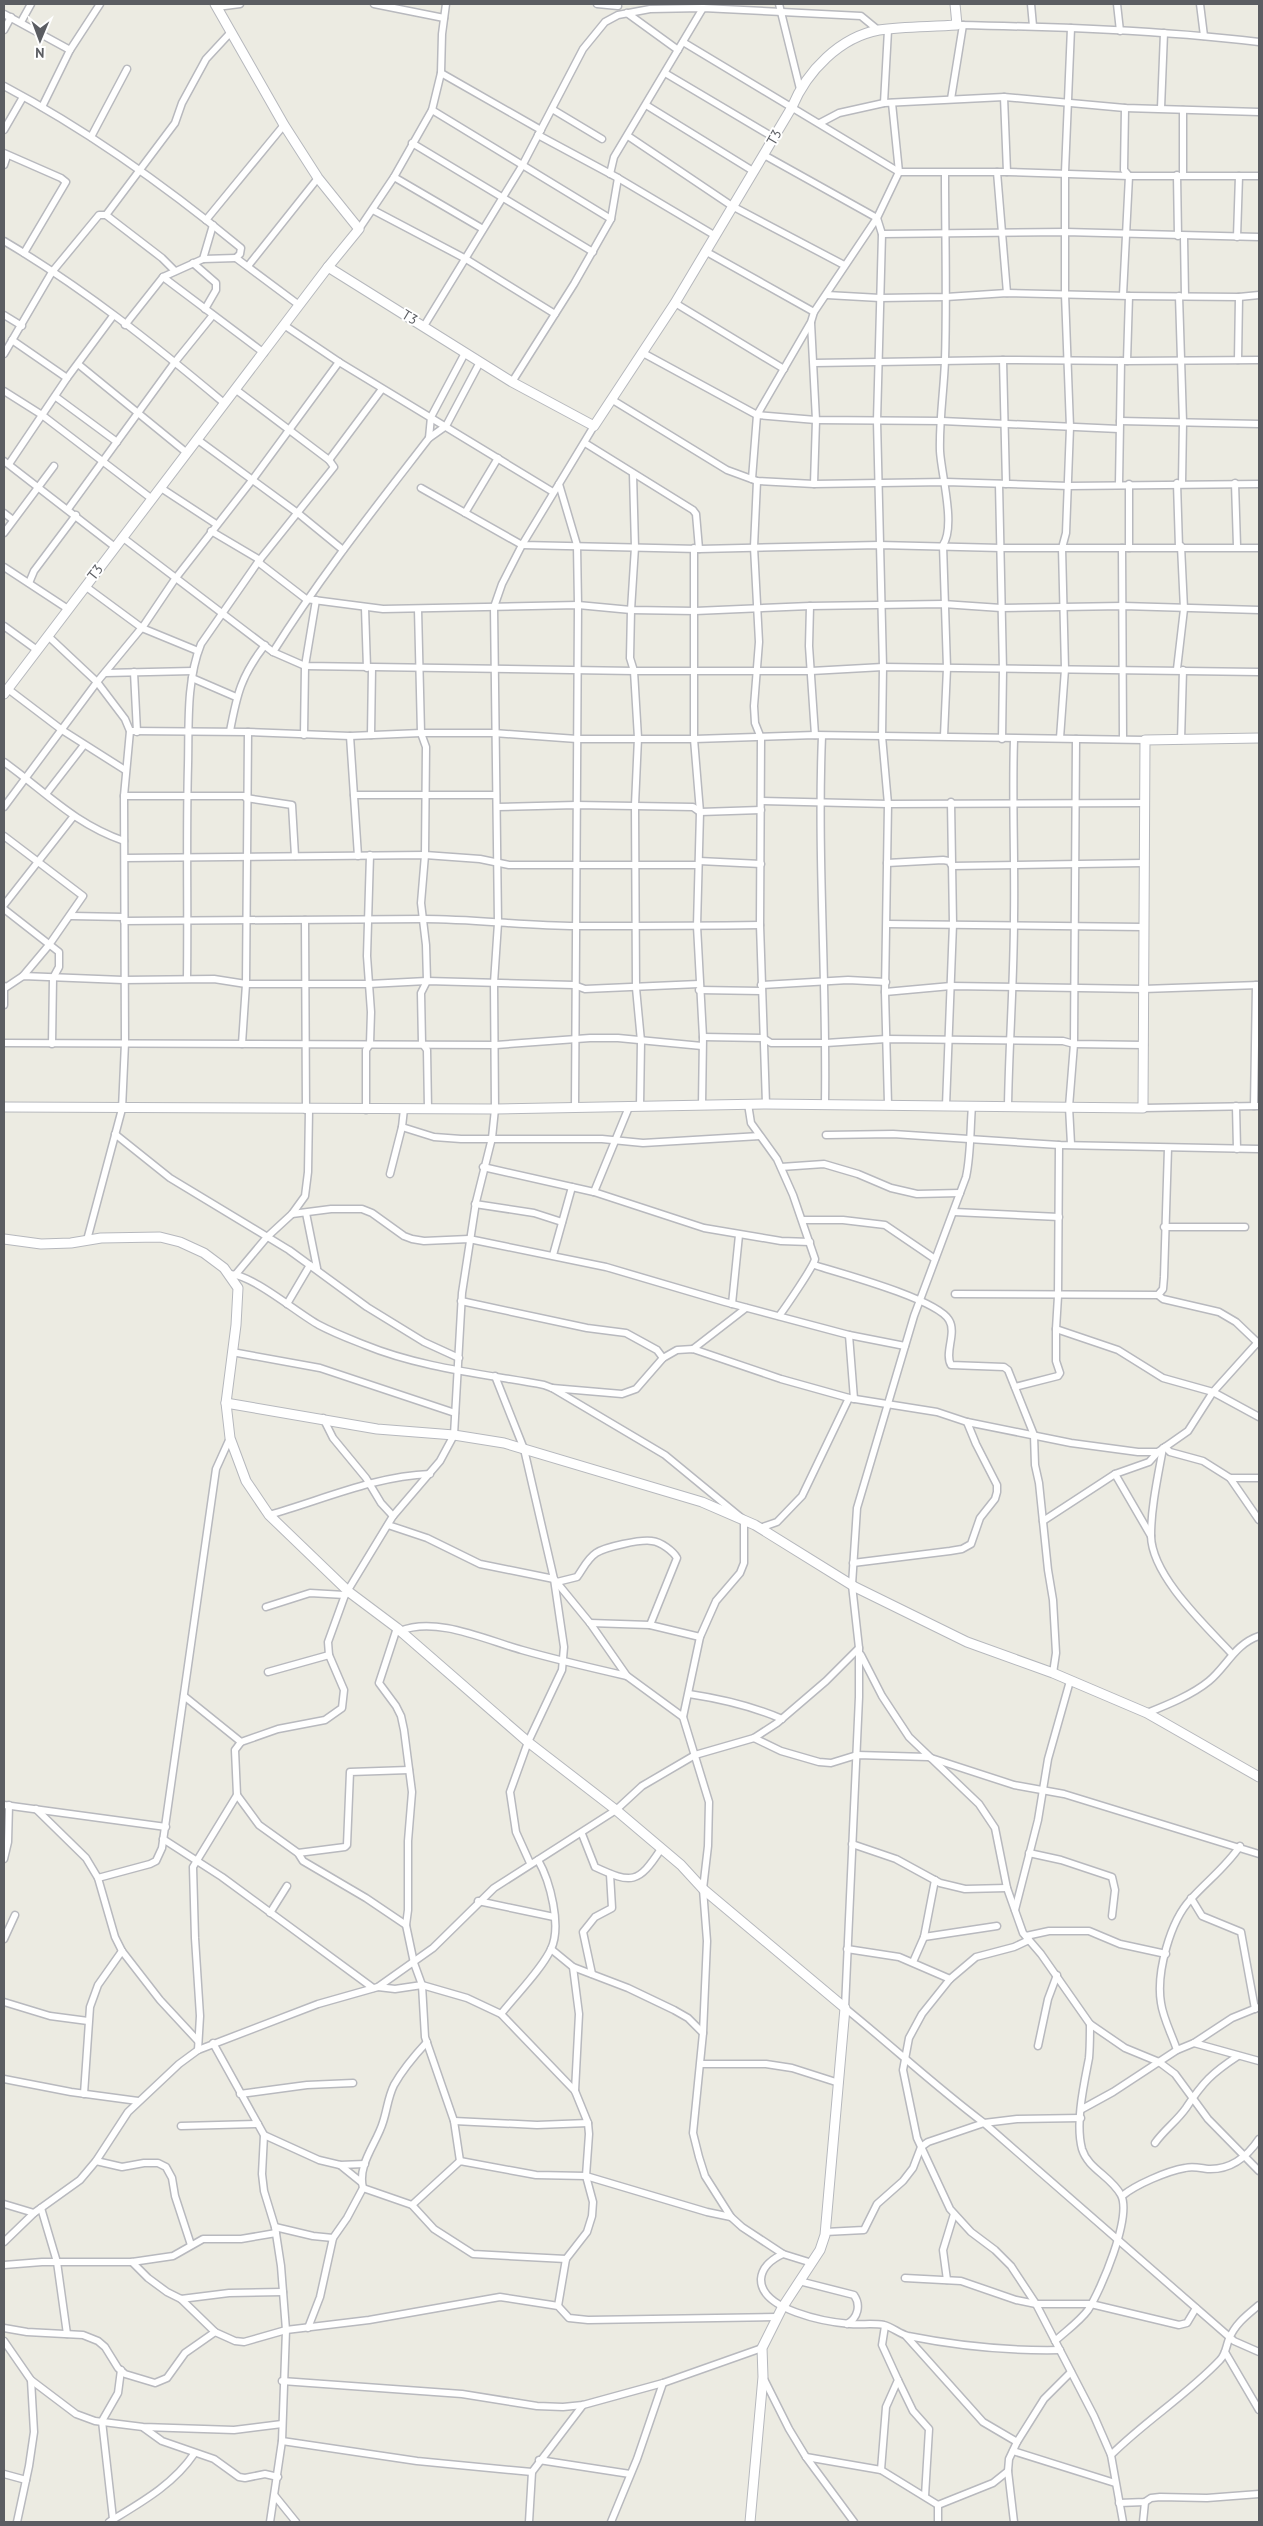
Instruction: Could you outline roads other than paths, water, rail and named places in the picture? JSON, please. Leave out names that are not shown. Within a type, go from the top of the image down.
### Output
[{"type":"street","points":[[21,22],[31,4]]},
{"type":"street","points":[[42,107],[70,50],[100,4]]},
{"type":"street","points":[[240,4],[216,5],[284,125],[318,178],[359,229]]},
{"type":"street","points":[[374,4],[444,18]]},
{"type":"street","points":[[328,267],[373,210],[432,110],[441,73],[446,4]]},
{"type":"street","points":[[597,4],[618,5],[618,15]]},
{"type":"street","points":[[779,4],[800,89]]},
{"type":"street","points":[[951,99],[960,25],[955,4]]},
{"type":"street","points":[[1031,4],[1033,26]]},
{"type":"street","points":[[1117,4],[1120,31]]},
{"type":"street","points":[[1200,4],[1204,36]]},
{"type":"street","points":[[610,174],[614,157],[703,8]]},
{"type":"street","points":[[424,326],[522,166],[583,48],[605,22],[618,15],[650,10],[703,8],[861,16],[878,30],[960,25],[1033,26],[1164,33],[1259,42]]},
{"type":"street","points":[[627,13],[678,50]]},
{"type":"street","points":[[4,14],[70,50]]},
{"type":"street","points":[[4,30],[11,17]]},
{"type":"street","points":[[1060,738],[1065,669],[1065,607],[1062,548],[1066,533],[1070,427],[1065,294],[1065,172],[1071,28]]},
{"type":"street","name":"T3","points":[[6,692],[328,267],[512,382],[594,426],[675,303],[714,235],[764,155],[792,107],[800,89],[814,70],[840,45],[878,30]]},
{"type":"street","points":[[766,1104],[760,925],[762,738],[755,723],[759,642],[754,547],[754,480],[757,415],[811,322],[814,312],[827,295],[844,265],[878,218],[899,172],[888,103],[888,30]]},
{"type":"street","points":[[106,215],[175,123],[194,77],[206,59],[231,32]]},
{"type":"street","points":[[1161,108],[1164,33]]},
{"type":"street","points":[[684,42],[899,172],[1065,172],[1129,176],[1259,176]]},
{"type":"street","points":[[91,137],[127,69]]},
{"type":"street","points":[[441,73],[714,235]]},
{"type":"street","points":[[665,73],[773,137]]},
{"type":"street","points":[[4,86],[91,137],[140,171],[241,248],[240,254],[236,258]]},
{"type":"street","points":[[4,130],[23,96]]},
{"type":"street","points":[[1004,97],[1007,172]]},
{"type":"street","points":[[820,123],[839,113],[888,103],[1004,97],[1125,108],[1259,112]]},
{"type":"street","points":[[646,105],[754,171]]},
{"type":"street","points":[[1119,484],[1119,429],[1124,361],[1129,176],[1124,170],[1125,108]]},
{"type":"street","points":[[552,109],[602,139]]},
{"type":"street","points":[[432,110],[611,219]]},
{"type":"street","points":[[1181,740],[1180,670],[1184,609],[1179,483],[1183,422],[1180,175],[1183,110]]},
{"type":"street","points":[[206,220],[284,125]]},
{"type":"street","points":[[628,136],[732,206],[844,265]]},
{"type":"street","points":[[412,143],[593,252]]},
{"type":"street","points":[[4,165],[6,154],[61,178],[66,182],[24,253]]},
{"type":"street","points":[[764,155],[878,218],[882,234],[877,421],[883,667],[882,736],[888,804],[886,924],[888,1104]]},
{"type":"street","points":[[997,172],[1007,293]]},
{"type":"street","points":[[944,736],[947,668],[943,604],[943,545],[947,534],[946,482],[940,452],[945,362],[945,173]]},
{"type":"street","points":[[1237,237],[1239,176]]},
{"type":"street","points":[[394,177],[483,229]]},
{"type":"street","points":[[248,266],[318,178]]},
{"type":"street","points":[[512,382],[593,252],[611,219],[618,178]]},
{"type":"street","points":[[373,210],[466,259],[555,314]]},
{"type":"street","points":[[4,354],[52,272],[99,215],[106,215],[176,271]]},
{"type":"street","points":[[203,258],[213,226]]},
{"type":"street","points":[[882,234],[1065,232],[1259,238]]},
{"type":"street","points":[[4,241],[52,272],[113,316],[175,362],[224,404]]},
{"type":"street","points":[[705,251],[814,312]]},
{"type":"street","points":[[125,325],[163,277],[203,258],[236,258],[299,306]]},
{"type":"street","points":[[193,263],[216,283],[216,290],[205,309]]},
{"type":"street","points":[[163,277],[264,352]]},
{"type":"street","points":[[827,295],[880,298],[946,298],[1007,293],[1239,297],[1259,295]]},
{"type":"street","points":[[1238,360],[1239,297]]},
{"type":"street","points":[[675,303],[784,369]]},
{"type":"street","points":[[4,315],[22,326]]},
{"type":"street","points":[[68,509],[175,362],[213,315]]},
{"type":"street","points":[[113,316],[67,378],[56,397],[6,463],[76,515],[115,547]]},
{"type":"street","points":[[811,322],[816,420],[814,484]]},
{"type":"street","points":[[284,325],[382,389],[553,492]]},
{"type":"street","points":[[12,340],[67,378]]},
{"type":"street","points":[[429,438],[431,417],[465,353]]},
{"type":"street","points":[[642,353],[757,415],[816,420],[942,421],[1119,429]]},
{"type":"street","points":[[1003,360],[1006,484]]},
{"type":"street","points":[[814,363],[1003,360],[1259,360]]},
{"type":"street","points":[[4,807],[97,682],[142,628],[175,579],[253,479],[339,362]]},
{"type":"street","points":[[273,652],[306,599],[343,550],[429,438],[446,426],[480,362]]},
{"type":"street","points":[[78,364],[187,453]]},
{"type":"street","points":[[187,978],[189,733],[193,675],[198,651],[259,561],[333,470],[333,464],[329,460],[287,431],[235,389]]},
{"type":"street","points":[[329,460],[382,389]]},
{"type":"street","points":[[4,391],[42,415],[152,499]]},
{"type":"street","points":[[56,397],[117,442]]},
{"type":"street","points":[[611,399],[727,470],[754,480],[814,484],[946,482],[1068,486],[1179,483],[1259,484]]},
{"type":"street","points":[[1120,421],[1259,424]]},
{"type":"street","points":[[406,1925],[366,1898],[303,1861],[298,1853],[259,1826],[237,1795],[234,1754],[241,1742],[278,1729],[325,1720],[337,1714],[342,1708],[344,1690],[329,1655],[328,1642],[347,1594],[393,1516],[440,1462],[454,1435],[461,1301],[469,1239],[492,1138],[496,1109],[494,983],[498,923],[498,861],[494,733],[494,607],[502,584],[522,545],[594,426]]},
{"type":"street","points":[[198,440],[253,479],[343,550]]},
{"type":"street","points":[[585,443],[693,510],[696,514],[694,740],[700,812],[697,926],[703,1037],[702,1105]]},
{"type":"street","points":[[465,513],[498,458]]},
{"type":"street","points":[[4,533],[54,466]]},
{"type":"street","points":[[633,474],[635,548],[630,658],[634,671],[638,738],[635,805],[636,988],[641,1041],[640,1106]]},
{"type":"street","points":[[559,484],[577,546],[575,1108]]},
{"type":"street","points":[[999,484],[1003,670],[1002,739]]},
{"type":"street","points":[[1123,739],[1123,606],[1129,484]]},
{"type":"street","points":[[1235,484],[1236,546]]},
{"type":"street","points":[[161,488],[216,524]]},
{"type":"street","points":[[421,488],[522,545],[696,549],[879,545],[943,545],[1001,548],[1180,546],[1259,548]]},
{"type":"street","points":[[4,513],[13,520]]},
{"type":"street","points":[[29,583],[34,571],[76,515]]},
{"type":"street","points":[[211,531],[259,561],[306,599],[365,608],[418,609],[578,605],[631,610],[695,611],[810,606],[943,604],[1001,608],[1123,606],[1259,610]]},
{"type":"street","points":[[122,537],[273,652],[305,666],[634,671],[757,669],[811,671],[883,667],[1259,672]]},
{"type":"street","points":[[4,567],[68,609]]},
{"type":"street","points":[[85,586],[142,628],[198,651]]},
{"type":"street","points":[[304,735],[305,666],[316,600]]},
{"type":"street","points":[[810,606],[809,646],[815,735]]},
{"type":"street","points":[[365,608],[370,668],[371,735]]},
{"type":"street","points":[[418,609],[421,733],[426,747],[426,794],[421,903],[424,919],[427,981],[421,993],[422,1043],[426,1050],[428,1108]]},
{"type":"street","points":[[4,626],[37,650]]},
{"type":"street","points":[[48,636],[97,682],[114,702],[133,731]]},
{"type":"street","points":[[230,731],[236,697],[248,666],[265,645]]},
{"type":"street","points":[[105,673],[134,672],[193,675],[236,697]]},
{"type":"street","points":[[87,1240],[122,1109],[125,1043],[123,980],[124,796],[125,770],[133,731],[134,672]]},
{"type":"street","points":[[6,692],[84,745],[125,770]]},
{"type":"street","points":[[133,731],[189,733],[230,731],[350,736],[421,733],[494,733],[577,739],[638,738],[694,740],[815,735],[1145,740],[1259,738]]},
{"type":"street","points":[[242,1044],[246,984],[248,732]]},
{"type":"street","points":[[350,736],[358,856]]},
{"type":"street","points":[[822,736],[820,801],[826,1043],[825,1104]]},
{"type":"street","points":[[1008,1106],[1015,866],[1011,804],[1014,739]]},
{"type":"street","points":[[1071,1144],[1069,1107],[1074,1044],[1073,925],[1076,739]]},
{"type":"street","points":[[1143,1108],[1145,740]]},
{"type":"street","points":[[46,794],[84,745]]},
{"type":"street","points":[[4,762],[27,778],[73,817],[101,833],[124,841]]},
{"type":"street","points":[[124,796],[187,795],[246,797],[292,805],[295,856]]},
{"type":"street","points":[[354,795],[496,795]]},
{"type":"street","points":[[762,801],[888,804],[951,802],[1011,804],[1145,803]]},
{"type":"street","points":[[946,1106],[953,924],[951,802]]},
{"type":"street","points":[[497,807],[635,805],[693,807],[700,812],[761,810]]},
{"type":"street","points":[[52,1044],[53,978],[59,967],[59,952],[4,907],[73,817]]},
{"type":"street","points":[[4,836],[83,896],[71,916],[23,976],[4,987],[4,1005]]},
{"type":"street","points":[[125,858],[424,855],[498,861],[508,865],[761,864]]},
{"type":"street","points":[[366,1110],[366,1050],[370,1044],[371,997],[368,921],[370,856]]},
{"type":"street","points":[[887,863],[943,860],[949,861],[952,866]]},
{"type":"street","points":[[952,866],[1015,866],[1074,862],[1143,863]]},
{"type":"street","points":[[71,916],[124,919],[368,921],[470,919],[498,923],[576,926],[760,925]]},
{"type":"street","points":[[233,1274],[267,1237],[292,1214],[305,1196],[308,1186],[305,920]]},
{"type":"street","points":[[886,924],[1143,927]]},
{"type":"street","points":[[23,976],[123,980],[187,978],[214,979],[246,984],[369,984],[427,981],[574,985],[585,989],[761,988],[824,981],[886,982]]},
{"type":"street","points":[[4,1107],[366,1110],[748,1104],[1143,1108],[1257,1106],[1257,985],[1143,989],[1011,985],[951,986],[886,992]]},
{"type":"street","points":[[703,1037],[763,1038],[771,1043],[826,1043],[886,1039],[1063,1041],[1074,1044],[1144,1045]]},
{"type":"street","points":[[4,1044],[496,1044],[618,1038],[702,1046]]},
{"type":"street","points":[[748,1104],[751,1123],[781,1167],[804,1220],[814,1265],[799,1283],[779,1316]]},
{"type":"street","points":[[750,2522],[763,2377],[762,2348],[776,2317],[820,2250],[825,2232],[845,2008],[858,1755],[859,1650],[852,1585],[857,1508],[919,1301],[954,1212],[970,1160],[968,1140],[972,1106]]},
{"type":"street","points":[[1236,1106],[1237,1149]]},
{"type":"street","points":[[594,1192],[629,1107]]},
{"type":"street","points":[[390,1174],[402,1127],[404,1109]]},
{"type":"street","points":[[402,1127],[434,1137],[616,1140],[643,1143],[760,1136]]},
{"type":"street","points":[[115,1134],[170,1178],[317,1268],[367,1307],[424,1342],[459,1358]]},
{"type":"street","points":[[826,1135],[893,1134],[1059,1145],[1259,1149]]},
{"type":"street","points":[[1015,1387],[1058,1376],[1056,1329],[1059,1145]]},
{"type":"street","points":[[1158,1295],[1162,1289],[1164,1277],[1164,1227],[1168,1148]]},
{"type":"street","points":[[781,1167],[824,1164],[858,1174],[892,1188],[917,1194],[960,1193]]},
{"type":"street","points":[[484,1167],[594,1192],[704,1228],[781,1241],[810,1242]]},
{"type":"street","points":[[553,1256],[572,1187]]},
{"type":"street","points":[[476,1204],[534,1213],[562,1222]]},
{"type":"street","points":[[292,1214],[331,1209],[362,1209],[372,1213],[404,1236],[412,1239],[424,1241],[469,1239],[606,1267],[746,1308],[850,1335],[905,1346]]},
{"type":"street","points":[[954,1212],[1059,1217]]},
{"type":"street","points":[[306,1213],[317,1268]]},
{"type":"street","points":[[804,1220],[843,1220],[885,1225],[935,1259]]},
{"type":"street","points":[[1164,1227],[1245,1227]]},
{"type":"street","points":[[732,1304],[739,1234]]},
{"type":"street","points":[[4,1239],[41,1244],[137,1236],[173,1240],[204,1254],[233,1274],[287,1304],[319,1325],[366,1346],[411,1360],[552,1388],[665,1455],[744,1520]]},
{"type":"street","points":[[287,1304],[310,1264]]},
{"type":"street","points":[[814,1265],[919,1301],[946,1316],[950,1322],[949,1355],[951,1365],[1007,1368],[1034,1435],[1035,1465],[1039,1483],[1053,1600],[1056,1653],[1053,1673]]},
{"type":"street","points":[[233,1274],[238,1288],[226,1403],[230,1438],[246,1481],[269,1515],[347,1594],[398,1630],[528,1742],[616,1810],[681,1864],[702,1889],[984,2123],[1118,2238],[1230,2338],[1246,2349],[1259,2352]]},
{"type":"street","points":[[955,1294],[1158,1295],[1163,1300],[1219,1312],[1236,1322],[1258,1343],[1213,1392],[1188,1431],[1162,1449],[1149,1462],[1115,1474],[1043,1521]]},
{"type":"street","points":[[461,1301],[579,1326],[626,1332],[657,1350],[663,1358]]},
{"type":"street","points":[[693,1349],[746,1308]]},
{"type":"street","points":[[1056,1329],[1118,1350],[1163,1378],[1213,1392],[1259,1417]]},
{"type":"street","points":[[760,1528],[777,1522],[802,1496],[851,1399],[850,1335]]},
{"type":"street","points":[[552,1388],[622,1394],[636,1389],[663,1358],[678,1350],[693,1349],[781,1379],[851,1399],[937,1412],[967,1422],[1138,1452],[1162,1449],[1203,1462],[1230,1478],[1259,1520]]},
{"type":"street","points":[[232,1352],[320,1368],[455,1412]]},
{"type":"street","points":[[495,1376],[524,1449],[556,1580],[565,1662],[528,1742],[510,1792],[516,1832],[530,1863]]},
{"type":"street","points":[[226,1403],[322,1418],[377,1429],[454,1435],[504,1443],[563,1459],[702,1502],[760,1528],[852,1585],[967,1642],[1053,1673],[1147,1713],[1259,1777]]},
{"type":"street","points":[[322,1418],[332,1438],[370,1484],[381,1503],[393,1516]]},
{"type":"street","points":[[853,1563],[950,1551],[962,1549],[971,1544],[980,1518],[995,1499],[997,1485],[967,1422]]},
{"type":"street","points":[[98,1878],[156,1861],[163,1839],[216,1470],[230,1438]]},
{"type":"street","points":[[1151,1536],[1162,1449]]},
{"type":"street","points":[[269,1515],[370,1484],[405,1476],[430,1474]]},
{"type":"street","points":[[1115,1474],[1151,1536],[1156,1558],[1165,1573],[1186,1604],[1232,1654]]},
{"type":"street","points":[[1230,1478],[1259,1478]]},
{"type":"street","points":[[744,1520],[744,1554],[740,1574],[716,1601],[700,1637],[695,1651],[689,1694],[683,1717],[709,1802],[708,1846],[702,1889],[707,1941],[702,2064],[693,2133],[705,2176],[731,2217],[742,2228],[783,2254],[812,2263]]},
{"type":"street","points":[[388,1525],[427,1538],[480,1564],[556,1580],[577,1577],[587,1562],[601,1550],[644,1541],[658,1542],[674,1552],[677,1558],[650,1624]]},
{"type":"street","points":[[556,1580],[590,1622],[627,1676],[683,1717]]},
{"type":"street","points":[[266,1607],[310,1594],[347,1594]]},
{"type":"street","points":[[590,1622],[650,1624],[700,1637]]},
{"type":"street","points":[[398,1630],[414,1626],[450,1629],[565,1662],[627,1676]]},
{"type":"street","points":[[398,1630],[379,1684],[401,1716],[409,1770],[412,1806],[408,1841],[408,1910],[406,1925],[414,1963],[422,1985],[427,2042],[454,2121],[460,2161]]},
{"type":"street","points":[[1147,1713],[1209,1682],[1232,1654],[1248,1639],[1259,1636]]},
{"type":"street","points":[[4,2242],[34,2213],[80,2180],[96,2161],[112,2134],[138,2102],[198,2050],[318,2004],[375,1987],[414,1963],[451,1931],[478,1901],[530,1863],[582,1834],[616,1810],[642,1786],[695,1755],[754,1738],[782,1719],[859,1650]]},
{"type":"street","points":[[859,1650],[882,1696],[909,1737],[928,1757],[946,1770],[979,1804],[996,1828],[1007,1888],[1028,1938],[1057,1975],[1090,2024],[1125,2048],[1159,2062],[1175,2074],[1208,2118],[1247,2156],[1259,2171]]},
{"type":"street","points":[[268,1672],[329,1655]]},
{"type":"street","points":[[1015,1910],[1044,1789],[1048,1759],[1070,1681]]},
{"type":"street","points":[[689,1694],[719,1698],[760,1709],[782,1719]]},
{"type":"street","points":[[184,1696],[241,1742]]},
{"type":"street","points":[[754,1738],[780,1752],[819,1762],[831,1762],[858,1755],[928,1757],[1014,1785],[1044,1789],[1240,1846],[1259,1854]]},
{"type":"street","points":[[298,1853],[345,1847],[347,1845],[350,1772],[409,1770]]},
{"type":"street","points":[[198,2050],[200,2016],[193,1877],[196,1860],[237,1795]]},
{"type":"street","points":[[4,1859],[8,1842],[6,1805],[166,1827]]},
{"type":"street","points":[[36,1809],[86,1858],[98,1878],[122,1951],[160,2000],[198,2041]]},
{"type":"street","points":[[582,1834],[595,1867],[626,1880],[635,1879],[649,1868],[661,1849]]},
{"type":"street","points":[[163,1839],[196,1860],[375,1987],[395,1989],[422,1985],[467,1998],[501,2014],[575,2091],[588,2123],[590,2134],[586,2176],[593,2202],[592,2216],[587,2232],[566,2259],[558,2306]]},
{"type":"street","points":[[852,1844],[896,1859],[935,1880],[964,1889],[1007,1888]]},
{"type":"street","points":[[1177,2050],[1161,2003],[1166,1954],[1175,1922],[1191,1898],[1231,1859],[1240,1846]]},
{"type":"street","points":[[1030,1853],[1061,1860],[1112,1876],[1115,1890],[1112,1916]]},
{"type":"street","points":[[501,2014],[551,1949],[554,1917],[550,1887],[538,1860]]},
{"type":"street","points":[[592,1974],[583,1932],[595,1917],[612,1908],[610,1874]]},
{"type":"street","points":[[913,1962],[924,1937],[935,1880]]},
{"type":"street","points":[[270,1913],[287,1886]]},
{"type":"street","points":[[1082,2109],[1177,2050],[1194,2044],[1232,2018],[1257,2008],[1242,1932],[1202,1916],[1191,1898]]},
{"type":"street","points":[[478,1901],[554,1917]]},
{"type":"street","points":[[4,1940],[16,1915]]},
{"type":"street","points":[[924,1937],[997,1926]]},
{"type":"street","points":[[1123,2522],[1110,2455],[1071,2372],[1036,2304],[1010,2266],[954,2214],[940,2191],[921,2147],[913,2120],[903,2070],[904,2056],[910,2038],[922,2014],[950,1979],[976,1957],[1014,1947],[1028,1938],[1049,1931],[1089,1931],[1120,1944],[1166,1954]]},
{"type":"street","points":[[551,1949],[572,1967],[662,2003],[688,2018],[703,2033]]},
{"type":"street","points":[[847,1950],[886,1954],[913,1962],[950,1979]]},
{"type":"street","points":[[84,2094],[90,2007],[98,1985],[122,1951]]},
{"type":"street","points":[[572,1967],[579,2014],[575,2091]]},
{"type":"street","points":[[1038,2046],[1048,1999],[1057,1975]]},
{"type":"street","points":[[4,2002],[50,2016],[88,2021]]},
{"type":"street","points":[[1055,2342],[1087,2311],[1091,2304],[1118,2238],[1122,2219],[1122,2196],[1116,2187],[1088,2162],[1082,2148],[1081,2118],[1084,2079],[1089,2058],[1090,2024]]},
{"type":"street","points":[[308,2328],[320,2297],[333,2238],[347,2218],[362,2185],[368,2152],[383,2123],[393,2088],[408,2063],[427,2042]]},
{"type":"street","points":[[213,2043],[264,2135],[262,2174],[264,2191],[276,2230],[286,2330],[282,2381],[282,2441],[270,2522]]},
{"type":"street","points":[[1194,2044],[1259,2062]]},
{"type":"street","points":[[1155,2143],[1186,2108],[1192,2096],[1211,2076],[1238,2056]]},
{"type":"street","points":[[702,2064],[766,2064],[792,2068],[839,2083]]},
{"type":"street","points":[[4,2080],[138,2102]]},
{"type":"street","points":[[240,2094],[353,2083]]},
{"type":"street","points":[[825,2232],[864,2230],[877,2204],[903,2181],[913,2168],[921,2147],[936,2138],[984,2123],[1017,2119],[1081,2118]]},
{"type":"street","points":[[454,2121],[537,2125],[588,2123]]},
{"type":"street","points":[[181,2126],[258,2124]]},
{"type":"street","points":[[264,2135],[304,2155],[340,2165],[365,2164]]},
{"type":"street","points":[[1122,2196],[1128,2191],[1168,2172],[1185,2168],[1219,2168],[1247,2156],[1259,2139]]},
{"type":"street","points":[[96,2161],[122,2167],[144,2163],[158,2163],[166,2167],[172,2178],[175,2196],[191,2245]]},
{"type":"street","points":[[460,2161],[536,2175],[586,2176],[707,2212],[731,2217]]},
{"type":"street","points":[[412,2205],[460,2161]]},
{"type":"street","points":[[340,2165],[362,2185],[412,2205],[434,2229],[473,2254],[566,2259]]},
{"type":"street","points":[[4,2204],[34,2213]]},
{"type":"street","points":[[41,2208],[57,2262],[67,2334]]},
{"type":"street","points":[[947,2280],[943,2250],[954,2214]]},
{"type":"street","points":[[4,2265],[57,2262],[132,2262],[173,2256],[203,2239],[241,2239],[276,2230],[333,2238]]},
{"type":"street","points":[[783,2254],[772,2260],[764,2268],[761,2277],[766,2294],[782,2308],[847,2324],[885,2326],[906,2336],[988,2348],[1060,2350]]},
{"type":"street","points":[[132,2262],[148,2278],[180,2299],[216,2332],[235,2341],[244,2342],[286,2330],[397,2315],[500,2297],[558,2306],[569,2318],[588,2320],[776,2317]]},
{"type":"street","points":[[905,2278],[947,2280],[974,2284],[1010,2298],[1036,2304],[1091,2304],[1182,2326],[1187,2323],[1196,2308]]},
{"type":"street","points":[[799,2281],[854,2295],[857,2300],[857,2312],[854,2318],[847,2324]]},
{"type":"street","points":[[180,2299],[222,2294],[283,2292]]},
{"type":"street","points":[[1110,2455],[1137,2429],[1196,2384],[1223,2358],[1230,2338],[1242,2319],[1259,2305]]},
{"type":"street","points":[[885,2326],[882,2345],[913,2411],[929,2429],[925,2496]]},
{"type":"street","points":[[4,2328],[27,2332],[83,2335],[98,2341],[105,2347],[121,2370],[140,2380],[155,2383],[162,2381],[174,2370],[178,2361],[185,2353],[216,2332]]},
{"type":"street","points":[[906,2336],[983,2422],[1017,2442]]},
{"type":"street","points":[[4,2341],[31,2380],[76,2414],[102,2421],[143,2427],[234,2430],[282,2424]]},
{"type":"street","points":[[282,2381],[489,2397],[537,2406],[583,2405],[663,2383],[762,2348]]},
{"type":"street","points":[[1225,2352],[1259,2410]]},
{"type":"street","points":[[121,2370],[118,2393],[102,2421],[111,2521],[174,2478],[184,2469],[194,2454]]},
{"type":"street","points":[[1014,2522],[1008,2471],[1013,2451],[1044,2399],[1071,2372]]},
{"type":"street","points":[[763,2377],[789,2429],[806,2457],[854,2522]]},
{"type":"street","points":[[16,2522],[26,2480],[34,2424],[31,2380]]},
{"type":"street","points":[[880,2470],[886,2407],[898,2380]]},
{"type":"street","points":[[611,2522],[658,2403],[663,2383]]},
{"type":"street","points":[[529,2522],[532,2472],[539,2460],[583,2405]]},
{"type":"street","points":[[143,2427],[162,2441],[194,2454],[214,2459],[239,2476],[245,2478],[265,2474],[278,2477]]},
{"type":"street","points":[[282,2441],[390,2457],[532,2472]]},
{"type":"street","points":[[1013,2451],[1115,2483]]},
{"type":"street","points":[[806,2457],[880,2470],[938,2505]]},
{"type":"street","points":[[539,2460],[630,2474]]},
{"type":"street","points":[[938,2505],[993,2483],[1008,2471]]},
{"type":"street","points":[[4,2474],[26,2480]]},
{"type":"street","points":[[1119,2503],[1145,2502],[1151,2498],[1160,2497],[1207,2498],[1259,2494]]},
{"type":"street","points":[[275,2496],[296,2522]]},
{"type":"street","points":[[1143,2522],[1145,2502]]},
{"type":"street","points":[[938,2505],[938,2522]]}]
